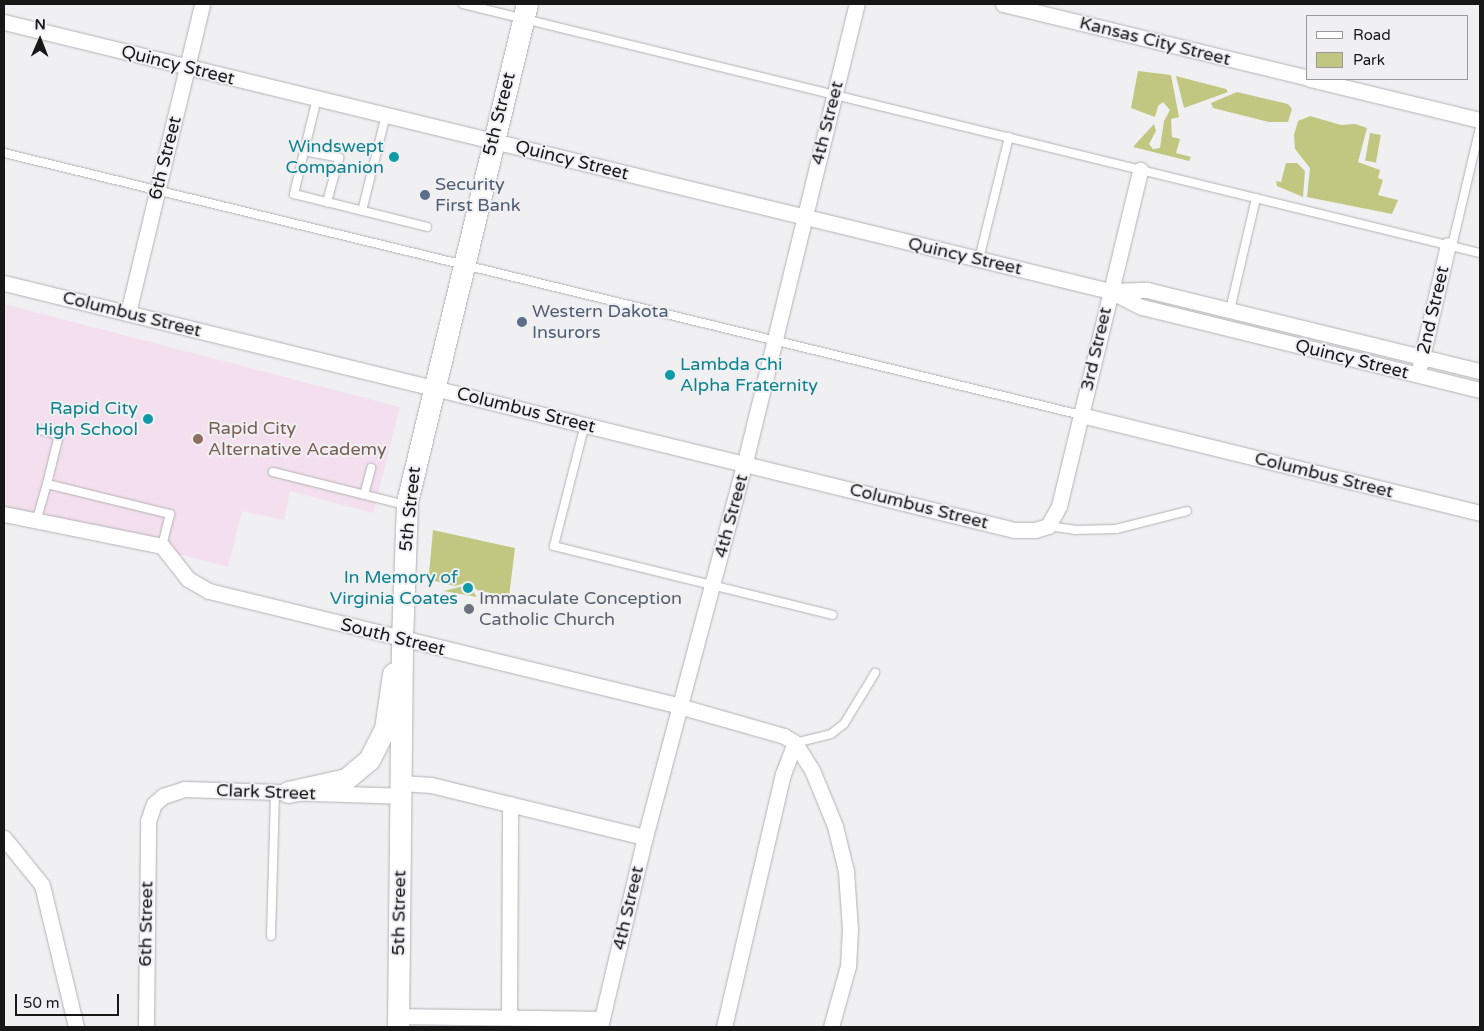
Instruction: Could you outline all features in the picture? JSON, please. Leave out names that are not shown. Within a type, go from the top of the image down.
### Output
[{"type":"main road","name":"5th Street","points":[[398,1021],[402,649],[407,506],[432,387],[525,11]]},
{"type":"main road","points":[[281,792],[346,779],[369,760],[385,729],[388,688],[402,649]]},
{"type":"street","name":"6th Street","points":[[128,313],[202,4]]},
{"type":"street","name":"4th Street","points":[[601,1023],[645,837],[745,462],[856,4]]},
{"type":"street","name":"Kansas City Street","points":[[1003,4],[1306,77]]},
{"type":"street","name":"Quincy Street","points":[[4,22],[1110,291],[1142,307],[1480,390]]},
{"type":"street","name":"Kansas City Street","points":[[1317,80],[1480,120]]},
{"type":"street","name":"3rd Street","points":[[1048,526],[1059,506],[1140,170]]},
{"type":"street","name":"2nd Street","points":[[1417,375],[1450,246]]},
{"type":"street","name":"Columbus Street","points":[[4,283],[745,462],[1014,530],[1035,530],[1048,526]]},
{"type":"street","name":"Quincy Street","points":[[1110,291],[1147,290],[1480,371]]},
{"type":"street","name":"Columbus Street","points":[[1081,415],[1480,513]]},
{"type":"street","points":[[4,514],[162,546]]},
{"type":"street","name":"South Street","points":[[162,546],[197,587],[402,649],[679,706],[768,729],[795,744]]},
{"type":"street","points":[[724,1027],[783,774],[795,744]]},
{"type":"street","points":[[795,744],[812,770],[829,808],[840,843],[850,898],[848,966],[830,1027]]},
{"type":"street","name":"Clark Street","points":[[148,821],[154,804],[172,791],[281,792],[401,789],[431,784],[645,837]]},
{"type":"street","points":[[509,1017],[510,804]]},
{"type":"street","name":"6th Street","points":[[146,1027],[148,821]]},
{"type":"street","points":[[4,838],[42,885],[76,1027]]},
{"type":"street","points":[[398,1021],[509,1017],[601,1023]]},
{"type":"lane","points":[[463,4],[525,11],[834,94],[1480,253]]},
{"type":"lane","points":[[317,98],[294,194],[427,226]]},
{"type":"lane","points":[[362,211],[386,115]]},
{"type":"lane","points":[[1450,246],[1480,120]]},
{"type":"lane","points":[[979,259],[1009,137]]},
{"type":"lane","points":[[304,151],[340,158],[327,202]]},
{"type":"lane","points":[[4,153],[1081,415]]},
{"type":"lane","points":[[1230,310],[1256,198]]},
{"type":"lane","points":[[585,424],[554,546],[834,615]]},
{"type":"lane","points":[[36,522],[59,435],[40,430]]},
{"type":"lane","points":[[364,495],[371,468]]},
{"type":"lane","points":[[273,472],[407,506]]},
{"type":"lane","points":[[47,484],[170,514],[162,546]]},
{"type":"lane","points":[[1048,526],[1075,530],[1116,529],[1187,511]]},
{"type":"lane","points":[[795,744],[831,734],[844,724],[875,674]]},
{"type":"lane","points":[[270,936],[281,792]]},
{"type":"shaded area","name":"Rapid City Alternative Academy","points":[[4,304],[400,407],[373,513],[290,491],[284,520],[242,511],[228,567],[4,509]]},
{"type":"green space","points":[[1138,71],[1171,75],[1179,117],[1171,119],[1172,137],[1180,139],[1176,153],[1191,157],[1189,161],[1133,147],[1154,124],[1156,131],[1149,144],[1153,149],[1160,148],[1164,121],[1170,110],[1163,102],[1158,106],[1155,117],[1131,108]]},
{"type":"green space","points":[[1176,76],[1226,89],[1228,92],[1184,108]]},
{"type":"green space","points":[[1237,92],[1288,104],[1292,109],[1288,122],[1269,122],[1213,108],[1211,103]]},
{"type":"green space","points":[[1310,116],[1341,125],[1355,124],[1367,128],[1358,162],[1380,170],[1378,178],[1383,180],[1378,195],[1398,200],[1392,214],[1307,197],[1310,168],[1295,149],[1294,135],[1298,121]]},
{"type":"green space","points":[[1370,133],[1381,135],[1376,162],[1365,161]]},
{"type":"green space","points":[[1286,163],[1297,163],[1305,171],[1303,197],[1277,186],[1276,181],[1281,182]]},
{"type":"green space","points":[[433,530],[515,548],[509,597],[477,590],[468,582],[455,586],[435,581],[428,585]]},
{"type":"green space","points":[[467,585],[465,590],[470,589],[469,585],[477,597],[444,591]]},
{"type":"place","name":"Windswept Companion","points":[[394,157]]},
{"type":"place","name":"Security First Bank","points":[[425,195]]},
{"type":"place","name":"Western Dakota Insurors","points":[[522,322]]},
{"type":"place","name":"Lambda Chi Alpha Fraternity","points":[[670,375]]},
{"type":"place","name":"Rapid City High School","points":[[148,419]]},
{"type":"place","name":"Rapid City Alternative Academy","points":[[198,439]]},
{"type":"place","name":"In Memory of Virginia Coates","points":[[468,588]]},
{"type":"place","name":"Immaculate Conception Catholic Church","points":[[469,609]]}]
